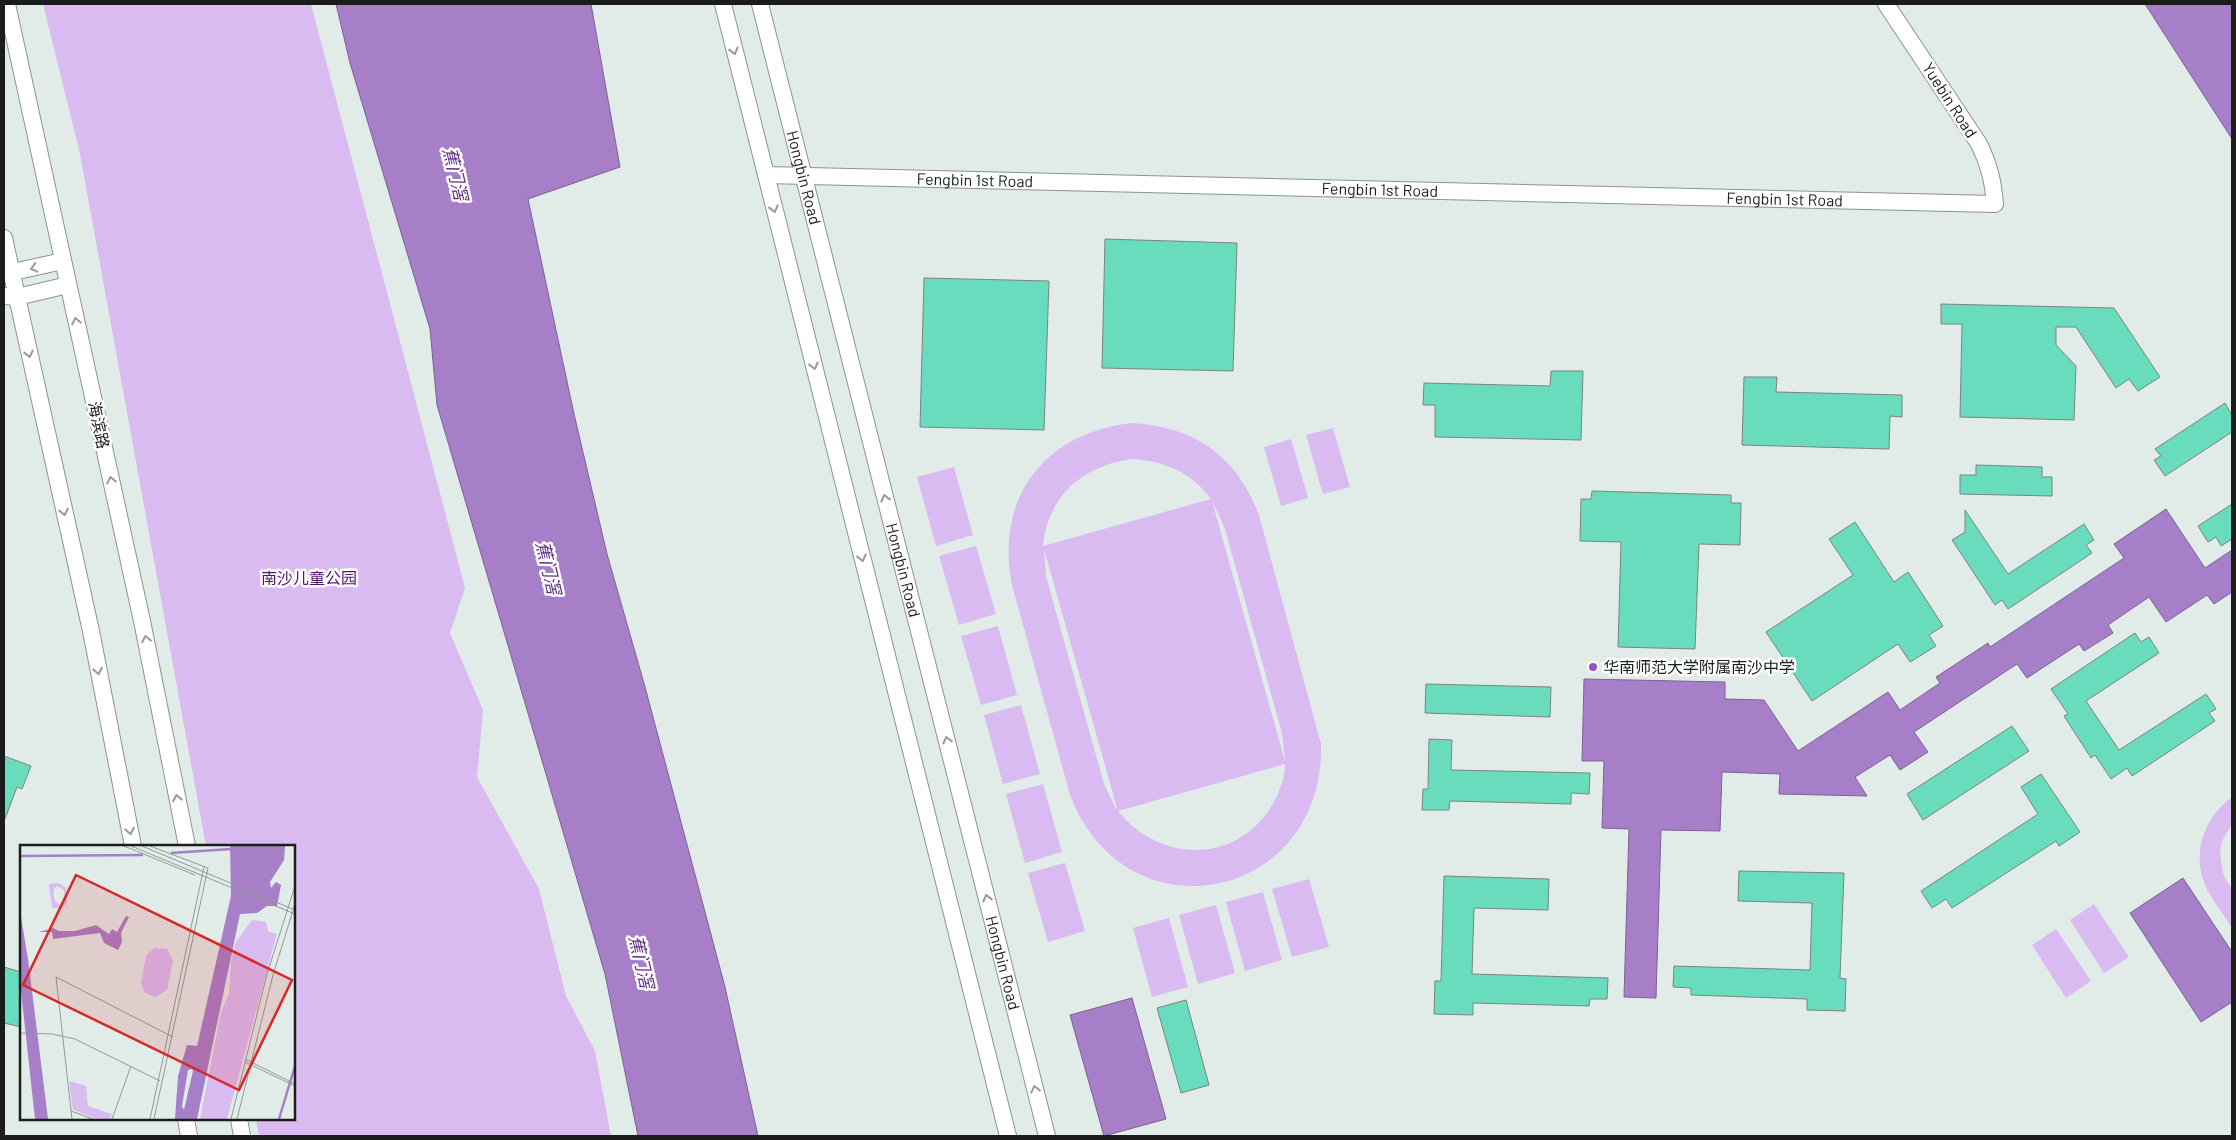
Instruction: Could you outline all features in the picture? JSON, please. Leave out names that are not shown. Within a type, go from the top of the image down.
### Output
[{"type":"street","name":"海滨路","points":[[7,4],[142,620],[187,845]]},
{"type":"street","points":[[722,4],[1008,1136]]},
{"type":"street","name":"Hongbin Road","points":[[760,4],[1047,1136]]},
{"type":"street","name":"Yuebin Road","points":[[1886,4],[1979,144],[1988,163],[1994,183],[1995,204]]},
{"type":"street","name":"Fengbin 1st Road","points":[[766,175],[1995,204]]},
{"type":"street","points":[[4,238],[10,297],[91,631],[133,845]]},
{"type":"street","points":[[8,274],[63,261]]},
{"type":"street","points":[[10,297],[68,285]]},
{"type":"street","points":[[186,1120],[189,1136]]},
{"type":"street","points":[[239,1120],[242,1136]]},
{"type":"green space","name":"南沙儿童公园","points":[[43,4],[311,4],[465,588],[450,633],[483,710],[477,777],[539,889],[566,996],[595,1051],[611,1136],[259,1136],[256,1120],[295,1120],[295,845],[206,845],[80,154]]},
{"type":"green space","points":[[1132,423],[1175,431],[1194,438],[1210,448],[1238,476],[1250,494],[1259,515],[1321,744],[1314,797],[1291,839],[1258,868],[1218,884],[1175,885],[1133,871],[1097,841],[1070,795],[1012,585],[1009,553],[1011,524],[1019,498],[1033,475],[1051,455],[1074,440],[1101,429]],"holes":[[[1133,459],[1156,462],[1167,466],[1186,475],[1204,490],[1211,499],[1043,546],[1046,528],[1052,512],[1061,498],[1084,476],[1115,462]],[[1212,501],[1224,526],[1282,733],[1285,761]],[[1044,549],[1116,809],[1104,784],[1046,576]],[[1285,764],[1280,790],[1267,813],[1251,830],[1233,842],[1213,848],[1192,850],[1172,847],[1152,839],[1134,827],[1118,811]]]},
{"type":"green space","points":[[1333,428],[1350,487],[1323,494],[1306,435]]},
{"type":"green space","points":[[1291,439],[1308,498],[1281,506],[1264,447]]},
{"type":"green space","points":[[954,467],[973,535],[936,546],[917,477]]},
{"type":"green space","points":[[976,546],[996,614],[959,625],[939,556]]},
{"type":"green space","points":[[998,626],[1017,695],[981,705],[961,636]]},
{"type":"green space","points":[[1021,705],[1040,774],[1003,784],[984,715]]},
{"type":"green space","points":[[1043,784],[1062,852],[1025,863],[1006,794]]},
{"type":"green space","points":[[2232,797],[2232,824],[2222,841],[2220,852],[2223,874],[2232,890],[2232,928],[2213,900],[2204,882],[2200,858],[2201,846],[2209,824],[2215,814]]},
{"type":"green space","points":[[1065,863],[1085,931],[1048,942],[1028,873]]},
{"type":"green space","points":[[1309,879],[1329,947],[1292,957],[1272,889]]},
{"type":"green space","points":[[1263,892],[1282,960],[1245,971],[1226,902]]},
{"type":"green space","points":[[2094,904],[2129,957],[2104,973],[2070,920]]},
{"type":"green space","points":[[1216,905],[1235,973],[1198,984],[1179,915]]},
{"type":"green space","points":[[1169,918],[1188,987],[1152,997],[1133,928]]},
{"type":"green space","points":[[2056,929],[2091,981],[2066,998],[2032,945]]},
{"type":"water","name":"蕉门滘","points":[[336,4],[591,4],[620,167],[528,199],[574,414],[607,554],[645,687],[725,987],[758,1136],[638,1136],[605,974],[437,405],[430,329],[350,63]]},
{"type":"water","points":[[2145,4],[2232,4],[2232,139]]},
{"type":"water","points":[[2166,509],[2205,568],[2232,550],[2232,592],[2214,604],[2207,595],[2166,622],[2149,597],[2108,625],[2113,633],[2084,651],[2079,644],[2027,678],[2017,664],[1914,732],[1928,752],[1900,770],[1890,755],[1855,777],[1867,796],[1779,794],[1780,774],[1722,772],[1720,831],[1661,830],[1656,998],[1624,997],[1629,829],[1602,828],[1604,761],[1582,761],[1584,679],[1725,682],[1725,699],[1764,700],[1798,751],[1888,692],[1900,710],[1940,683],[1936,677],[1988,643],[1990,647],[2124,558],[2114,544]]},
{"type":"water","points":[[2183,878],[2232,952],[2232,1002],[2201,1022],[2130,913]]},
{"type":"water","points":[[1132,998],[1166,1119],[1104,1136],[1070,1015]]},
{"type":"building","points":[[1105,239],[1237,243],[1233,371],[1102,368]]},
{"type":"building","points":[[924,278],[1049,281],[1044,430],[920,427]]},
{"type":"building","points":[[1941,304],[2114,308],[2160,377],[2138,391],[2129,379],[2116,388],[2076,327],[2056,327],[2056,345],[2076,366],[2074,420],[1960,417],[1962,324],[1941,324]]},
{"type":"building","points":[[1551,371],[1583,371],[1581,440],[1435,437],[1435,405],[1423,405],[1424,383],[1550,386]]},
{"type":"building","points":[[1744,377],[1777,377],[1776,392],[1902,395],[1902,417],[1890,416],[1889,449],[1742,445]]},
{"type":"building","points":[[2225,403],[2232,415],[2232,432],[2165,476],[2154,460],[2161,456],[2155,449]]},
{"type":"building","points":[[1976,465],[2042,467],[2042,477],[2052,477],[2052,496],[1960,494],[1960,475],[1976,475]]},
{"type":"building","points":[[1592,491],[1731,495],[1731,503],[1741,503],[1740,545],[1699,544],[1695,649],[1618,647],[1621,542],[1580,541],[1581,499],[1591,499]]},
{"type":"building","points":[[2232,504],[2232,539],[2221,546],[2216,537],[2208,542],[2198,526]]},
{"type":"building","points":[[1965,510],[2008,574],[2084,524],[2094,540],[2086,545],[2092,553],[2008,609],[2002,600],[1995,605],[1952,540],[1965,532]]},
{"type":"building","points":[[1855,522],[1894,582],[1908,572],[1943,626],[1929,635],[1936,646],[1910,662],[1898,644],[1812,701],[1766,632],[1853,575],[1829,539]]},
{"type":"building","points":[[2135,633],[2141,642],[2149,637],[2159,653],[2086,701],[2119,750],[2206,694],[2216,709],[2209,713],[2215,721],[2132,776],[2127,768],[2111,779],[2095,755],[2091,758],[2064,716],[2068,714],[2051,689]]},
{"type":"building","points":[[1426,684],[1551,687],[1550,717],[1425,713]]},
{"type":"building","points":[[2012,726],[2029,751],[1923,820],[1907,794]]},
{"type":"building","points":[[1429,739],[1452,740],[1451,770],[1590,773],[1589,794],[1571,793],[1571,804],[1450,801],[1449,810],[1422,810],[1423,789],[1428,789]]},
{"type":"building","points":[[4,756],[31,766],[22,789],[17,787],[5,819],[4,819]]},
{"type":"building","points":[[2041,774],[2080,832],[2059,846],[2056,841],[1952,908],[1946,899],[1932,908],[1921,891],[2038,814],[2021,787]]},
{"type":"building","points":[[1739,871],[1844,873],[1840,978],[1846,979],[1845,1011],[1807,1010],[1807,999],[1691,995],[1691,988],[1673,987],[1674,966],[1810,970],[1812,903],[1738,901]]},
{"type":"building","points":[[1444,876],[1549,879],[1548,910],[1474,908],[1472,974],[1608,978],[1607,999],[1590,999],[1589,1006],[1473,1003],[1473,1015],[1434,1014],[1435,981],[1441,981]]},
{"type":"building","points":[[4,967],[20,972],[20,1027],[4,1023]]},
{"type":"building","points":[[1186,1000],[1209,1085],[1181,1093],[1157,1008]]},
{"type":"place","name":"华南师范大学附属南沙中学","points":[[1593,667]]}]
